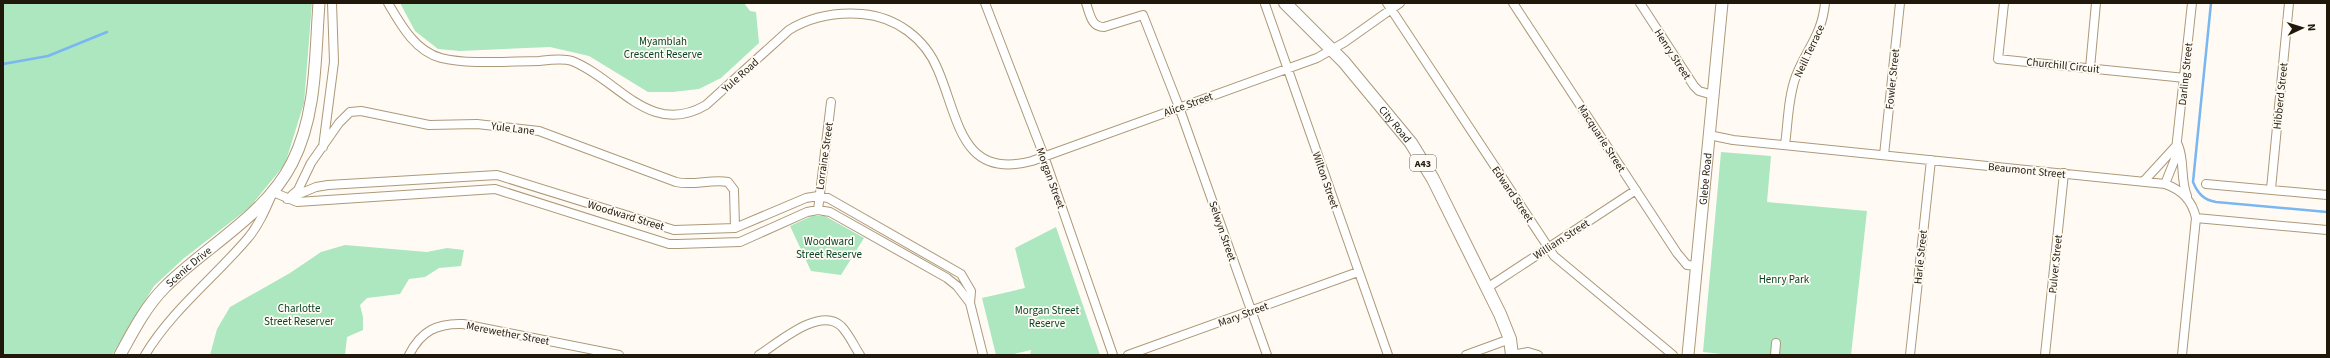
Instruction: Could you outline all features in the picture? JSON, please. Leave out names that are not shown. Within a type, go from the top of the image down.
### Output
[{"type":"highway","name":"City Road","points":[[1285,3],[1331,50],[1390,115],[1411,143],[1433,179],[1487,288],[1510,340],[1512,355]]},
{"type":"main road","name":"Scenic Drive","points":[[120,355],[142,317],[165,287],[273,192],[292,164],[302,141],[310,113],[319,3]]},
{"type":"main road","name":"Glebe Road","points":[[1688,355],[1722,3]]},
{"type":"street","points":[[323,147],[334,62],[332,3]]},
{"type":"street","name":"Yule Road","points":[[388,3],[418,46],[441,58],[492,62],[570,60],[592,70],[631,101],[658,114],[677,115],[694,113],[706,106],[789,30],[804,21],[818,16],[849,13],[883,18],[910,32],[931,57],[938,70],[955,121],[968,146],[976,153],[989,162],[1004,165],[1019,164],[1044,156]]},
{"type":"street","name":"Morgan Street","points":[[985,3],[1044,156],[1113,355]]},
{"type":"street","name":"Selwyn Street","points":[[1086,3],[1094,24],[1098,27],[1104,27],[1143,15],[1179,107],[1267,355]]},
{"type":"street","name":"Alice Street","points":[[1044,156],[1287,69],[1331,50],[1389,6],[1400,3]]},
{"type":"street","name":"Macquarie Street","points":[[1513,3],[1677,253],[1687,264],[1696,266]]},
{"type":"street","name":"Henry Street","points":[[1640,3],[1694,86],[1699,91],[1714,95]]},
{"type":"street","name":"Neill Terrace","points":[[1785,146],[1796,76],[1824,21],[1825,3]]},
{"type":"street","name":"Fowler Street","points":[[1884,155],[1900,3]]},
{"type":"street","name":"Churchill Circuit","points":[[2004,3],[1998,59],[2184,78]]},
{"type":"street","points":[[2090,68],[2096,3]]},
{"type":"street","name":"Darling Street","points":[[2165,184],[2176,159],[2192,3]]},
{"type":"street","name":"Hibberd Street","points":[[2271,189],[2289,3]]},
{"type":"street","name":"Wilton Street","points":[[1265,4],[1388,355]]},
{"type":"street","name":"Edward Street","points":[[1389,6],[1554,256],[1673,355]]},
{"type":"street","name":"Lorraine Street","points":[[818,210],[818,196],[831,102]]},
{"type":"street","name":"Yule Lane","points":[[287,199],[298,190],[323,147],[350,112],[361,110],[429,124],[477,124],[539,131],[676,182],[684,184],[720,180],[728,182],[734,190],[735,228]]},
{"type":"street","name":"Beaumont Street","points":[[1709,135],[1785,146],[2144,181],[2165,184],[2179,190],[2187,198]]},
{"type":"street","points":[[2144,181],[2177,145]]},
{"type":"street","name":"Darling Street","points":[[2177,145],[2182,154],[2181,176],[2187,198]]},
{"type":"street","name":"Harle Street","points":[[1910,355],[1931,160]]},
{"type":"street","name":"Pulver Street","points":[[2045,355],[2064,174]]},
{"type":"street","name":"Woodward Street","points":[[287,199],[316,187],[328,185],[497,175],[674,230],[735,228],[806,198],[818,196]]},
{"type":"street","points":[[2206,184],[2327,195]]},
{"type":"street","name":"Woodward Street","points":[[273,192],[297,202],[495,190],[669,244],[740,242],[807,212],[818,210]]},
{"type":"street","name":"William Street","points":[[1487,288],[1636,190]]},
{"type":"street","name":"Scenic Drive","points":[[145,355],[154,340],[182,307],[248,237],[273,192]]},
{"type":"street","points":[[818,196],[828,198],[961,274],[971,291],[970,303],[983,355]]},
{"type":"street","points":[[2182,355],[2196,218],[2187,198]]},
{"type":"street","points":[[818,210],[830,212],[947,278],[957,286],[970,303]]},
{"type":"street","points":[[2196,218],[2327,230]]},
{"type":"street","name":"Mary Street","points":[[1128,355],[1358,272]]},
{"type":"street","points":[[759,355],[811,322],[827,320],[841,326],[860,355]]},
{"type":"street","name":"Merewether Street","points":[[409,355],[414,344],[426,331],[448,324],[470,325],[620,355]]},
{"type":"street","points":[[1466,355],[1510,340]]},
{"type":"street","points":[[1775,355],[1776,343]]},
{"type":"street","points":[[1512,355],[1528,352],[1538,355]]},
{"type":"green space","points":[[3,3],[312,3],[304,103],[285,164],[250,207],[183,259],[154,286],[112,355],[3,355]]},
{"type":"green space","name":"Myamblah Crescent Reserve","points":[[400,3],[744,3],[750,11],[756,12],[759,43],[721,78],[699,89],[673,92],[648,92],[589,56],[550,47],[460,51],[438,49],[415,31]]},
{"type":"green space","name":"Henry Park","points":[[1721,152],[1771,156],[1767,202],[1867,211],[1851,355],[1731,355],[1703,352]]},
{"type":"green space","name":"Woodward Street Reserve","points":[[812,216],[825,216],[864,238],[841,275],[811,271],[790,226]]},
{"type":"green space","name":"Morgan Street Reserve","points":[[1056,227],[1100,355],[1030,355],[1031,350],[1010,355],[996,355],[982,298],[1025,288],[1015,248]]},
{"type":"green space","name":"Charlotte Street Reserver","points":[[345,245],[427,252],[447,248],[464,250],[461,266],[439,268],[425,277],[409,279],[400,294],[367,298],[360,305],[363,317],[363,330],[347,337],[345,355],[210,355],[217,329],[230,307],[290,273],[321,252]]},
{"type":"waterway","points":[[2211,3],[2193,182],[2195,186],[2199,193],[2205,198],[2216,202],[2327,212]]},
{"type":"waterway","points":[[3,64],[48,56],[107,32]]}]
